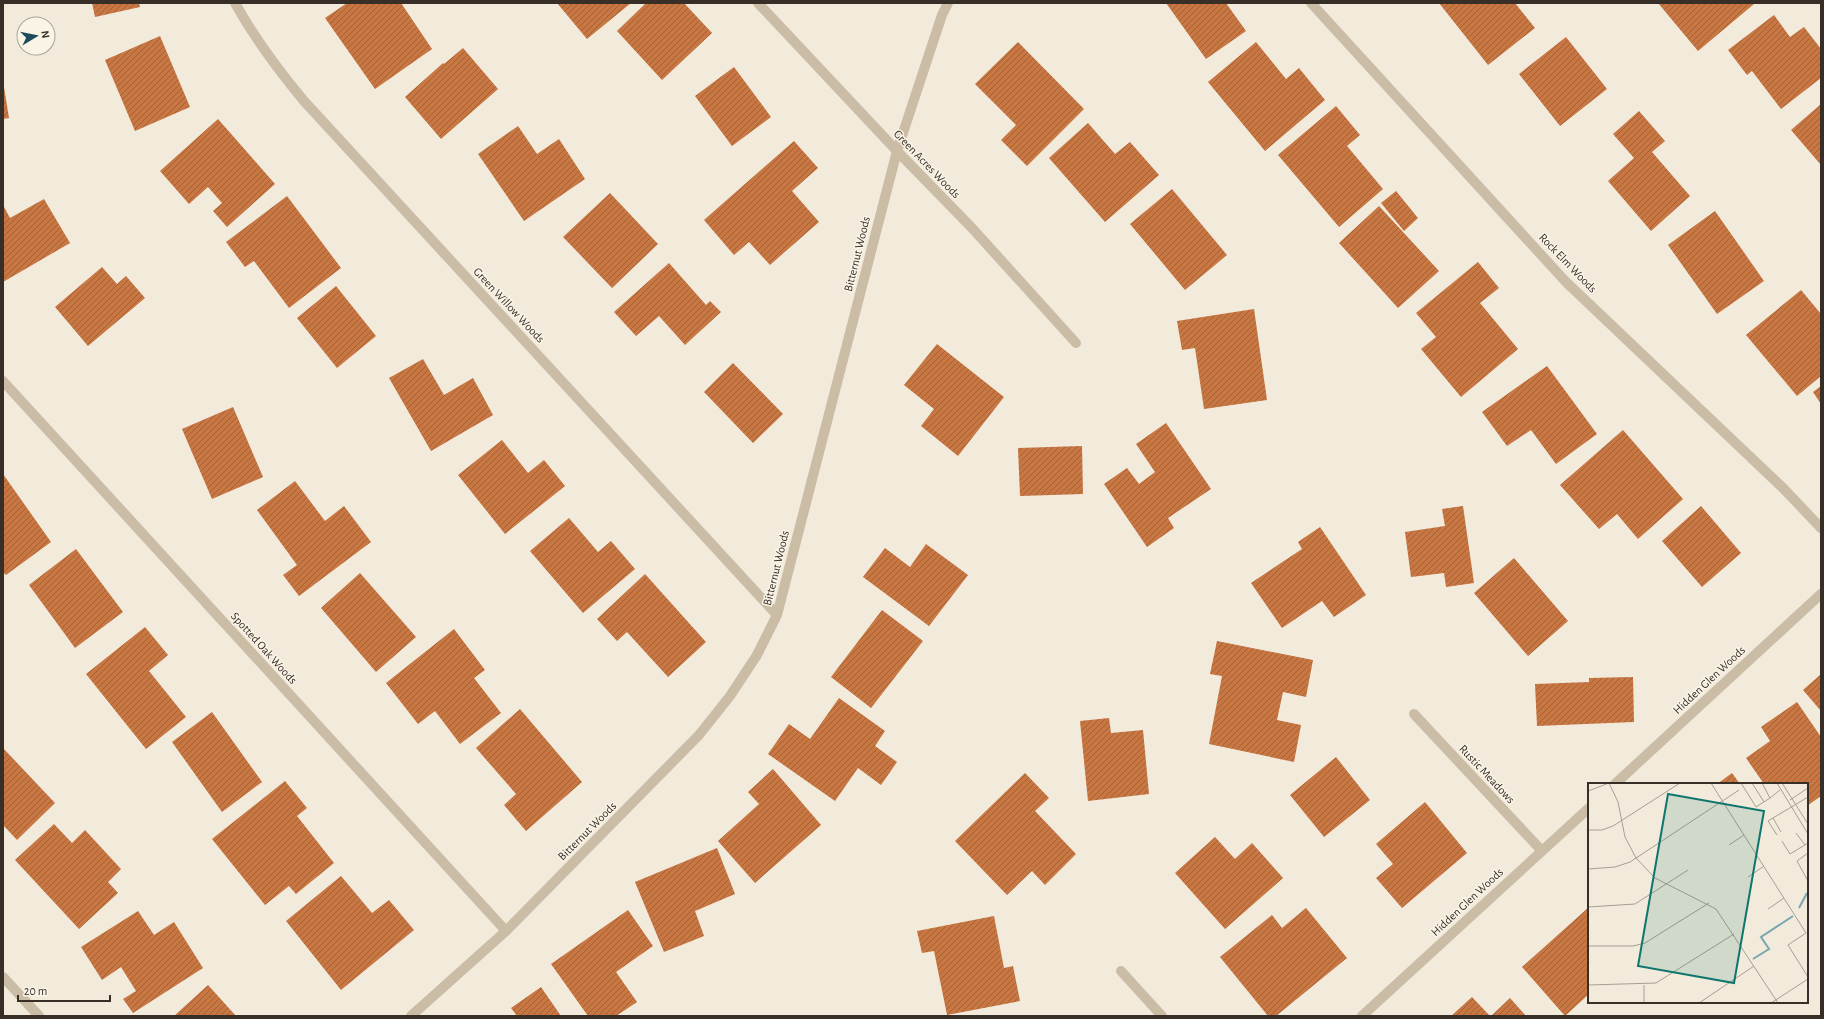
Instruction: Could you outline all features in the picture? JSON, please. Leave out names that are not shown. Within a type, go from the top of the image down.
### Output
[{"type":"street","name":"Green Willow Woods","points":[[235,3],[250,30],[276,67],[304,101],[777,616]]},
{"type":"street","name":"Green Acres Woods","points":[[758,3],[897,152],[972,228],[1076,343]]},
{"type":"street","name":"Bitternut Woods","points":[[411,1016],[506,931],[700,735],[730,696],[757,655],[777,616],[897,152],[942,15],[948,3]]},
{"type":"street","name":"Rock Elm Woods","points":[[1310,3],[1566,282],[1783,488],[1821,528]]},
{"type":"street","name":"Spotted Oak Woods","points":[[3,381],[506,931]]},
{"type":"street","name":"Hidden Glen Woods","points":[[1616,783],[1821,594]]},
{"type":"street","name":"Rustic Meadows","points":[[1414,714],[1542,851]]},
{"type":"street","name":"Hidden Glen Woods","points":[[1362,1016],[1588,809]]},
{"type":"street","points":[[1121,972],[1162,1016]]},
{"type":"street","points":[[3,977],[38,1016]]},
{"type":"building","points":[[92,3],[139,3],[140,7],[95,17]]},
{"type":"building","points":[[347,3],[401,3],[432,49],[375,89],[325,18]]},
{"type":"building","points":[[557,3],[631,3],[587,39]]},
{"type":"building","points":[[646,3],[684,3],[712,33],[662,80],[617,31]]},
{"type":"building","points":[[1166,3],[1226,3],[1246,31],[1206,59]]},
{"type":"building","points":[[1439,3],[1515,3],[1535,28],[1488,65]]},
{"type":"building","points":[[1658,3],[1753,3],[1754,4],[1698,51]]},
{"type":"building","points":[[1774,15],[1790,37],[1804,27],[1821,49],[1821,78],[1781,109],[1752,71],[1747,75],[1728,50]]},
{"type":"building","points":[[160,36],[190,107],[135,131],[105,60]]},
{"type":"building","points":[[1566,37],[1607,89],[1560,126],[1519,74]]},
{"type":"building","points":[[1018,42],[1084,109],[1027,166],[1001,140],[1016,125],[975,84]]},
{"type":"building","points":[[1256,42],[1286,79],[1299,68],[1325,100],[1265,151],[1208,82]]},
{"type":"building","points":[[463,48],[498,89],[441,139],[405,97],[443,63],[444,64]]},
{"type":"building","points":[[734,67],[771,117],[732,146],[695,96]]},
{"type":"building","points":[[3,81],[9,118],[3,119]]},
{"type":"building","points":[[1821,104],[1821,165],[1791,130]]},
{"type":"building","points":[[1336,106],[1360,135],[1347,146],[1383,189],[1339,227],[1278,155]]},
{"type":"building","points":[[1639,111],[1665,141],[1652,152],[1690,196],[1651,231],[1608,181],[1634,158],[1613,134]]},
{"type":"building","points":[[218,119],[275,184],[227,227],[213,211],[222,203],[208,187],[189,204],[160,171]]},
{"type":"building","points":[[1088,123],[1115,154],[1130,142],[1159,175],[1105,222],[1049,158]]},
{"type":"building","points":[[518,126],[537,154],[559,139],[585,179],[524,221],[478,154]]},
{"type":"building","points":[[794,141],[818,168],[792,191],[819,222],[770,265],[749,242],[734,255],[704,220]]},
{"type":"building","points":[[1172,189],[1227,255],[1185,290],[1130,224]]},
{"type":"building","points":[[1396,191],[1418,218],[1404,231],[1381,203]]},
{"type":"building","points":[[610,193],[658,244],[612,288],[563,237]]},
{"type":"building","points":[[287,196],[341,268],[289,308],[254,261],[245,267],[226,242]]},
{"type":"building","points":[[44,199],[70,243],[3,282],[3,205],[10,218]]},
{"type":"building","points":[[1379,206],[1439,271],[1398,308],[1339,243]]},
{"type":"building","points":[[1715,211],[1764,281],[1717,314],[1668,245]]},
{"type":"building","points":[[1478,262],[1499,288],[1480,303],[1518,349],[1461,397],[1421,349],[1436,337],[1416,313]]},
{"type":"building","points":[[669,263],[706,305],[710,301],[721,312],[685,345],[659,316],[636,336],[614,312]]},
{"type":"building","points":[[102,267],[117,284],[126,276],[145,298],[88,346],[55,307]]},
{"type":"building","points":[[336,286],[376,336],[337,368],[297,318]]},
{"type":"building","points":[[1801,290],[1821,314],[1821,376],[1797,396],[1746,335]]},
{"type":"building","points":[[1254,309],[1267,400],[1204,409],[1195,348],[1182,350],[1177,321]]},
{"type":"building","points":[[937,344],[1004,397],[958,456],[921,426],[934,409],[904,385]]},
{"type":"building","points":[[423,359],[444,395],[473,378],[493,415],[431,451],[389,378]]},
{"type":"building","points":[[733,363],[783,414],[753,443],[704,392]]},
{"type":"building","points":[[1547,366],[1597,434],[1556,464],[1531,430],[1507,446],[1482,412]]},
{"type":"building","points":[[1821,386],[1821,404],[1813,392]]},
{"type":"building","points":[[233,407],[263,477],[212,499],[182,429]]},
{"type":"building","points":[[1166,423],[1211,489],[1168,518],[1174,528],[1147,547],[1104,484],[1127,468],[1139,484],[1155,472],[1136,444]]},
{"type":"building","points":[[1623,430],[1683,499],[1638,539],[1617,514],[1599,529],[1560,485]]},
{"type":"building","points":[[502,440],[528,473],[544,460],[565,486],[505,534],[458,475]]},
{"type":"building","points":[[1082,446],[1083,494],[1020,496],[1018,448]]},
{"type":"building","points":[[3,474],[51,542],[6,575],[3,572]]},
{"type":"building","points":[[295,481],[325,521],[344,506],[371,542],[299,596],[283,575],[297,565],[257,510]]},
{"type":"building","points":[[1463,506],[1474,583],[1446,587],[1444,573],[1411,577],[1405,532],[1445,526],[1442,509]]},
{"type":"building","points":[[1701,506],[1741,553],[1702,587],[1662,541]]},
{"type":"building","points":[[569,518],[598,552],[611,541],[635,569],[583,613],[530,551]]},
{"type":"building","points":[[1320,527],[1366,595],[1334,617],[1322,601],[1282,628],[1251,583],[1302,549],[1298,542]]},
{"type":"building","points":[[926,544],[968,575],[929,626],[863,577],[885,548],[910,567]]},
{"type":"building","points":[[76,549],[123,612],[75,648],[29,585]]},
{"type":"building","points":[[1514,558],[1568,621],[1528,656],[1474,593]]},
{"type":"building","points":[[360,573],[416,637],[376,672],[321,608]]},
{"type":"building","points":[[645,574],[706,642],[668,677],[627,632],[617,641],[597,619]]},
{"type":"building","points":[[882,610],[923,641],[871,708],[831,677]]},
{"type":"building","points":[[145,627],[168,655],[149,671],[186,717],[146,749],[86,674]]},
{"type":"building","points":[[454,629],[485,670],[474,678],[501,713],[460,744],[435,711],[418,724],[386,683]]},
{"type":"building","points":[[1217,641],[1313,660],[1306,697],[1283,692],[1277,720],[1301,725],[1294,762],[1209,744],[1222,676],[1210,674]]},
{"type":"building","points":[[1821,674],[1821,711],[1803,690]]},
{"type":"building","points":[[1633,677],[1634,722],[1537,726],[1535,684],[1589,682],[1589,678]]},
{"type":"building","points":[[839,698],[885,731],[875,746],[897,762],[881,785],[858,768],[835,801],[768,754],[789,724],[810,739]]},
{"type":"building","points":[[1797,702],[1821,737],[1821,796],[1808,805],[1808,783],[1763,783],[1746,758],[1770,741],[1761,727]]},
{"type":"building","points":[[520,709],[582,782],[526,831],[504,805],[516,794],[476,748]]},
{"type":"building","points":[[212,712],[262,782],[222,812],[172,742]]},
{"type":"building","points":[[1109,718],[1111,733],[1143,730],[1149,794],[1088,801],[1080,721]]},
{"type":"building","points":[[3,748],[55,803],[17,840],[3,825]]},
{"type":"building","points":[[1336,757],[1370,800],[1324,837],[1290,795]]},
{"type":"building","points":[[773,769],[821,825],[755,883],[718,841],[759,804],[748,792]]},
{"type":"building","points":[[1025,773],[1049,798],[1035,811],[1076,854],[1045,885],[1032,871],[1007,895],[955,841]]},
{"type":"building","points":[[1732,773],[1739,783],[1718,783]]},
{"type":"building","points":[[285,781],[307,808],[297,816],[334,863],[296,894],[289,886],[265,905],[212,839]]},
{"type":"building","points":[[1425,802],[1467,853],[1402,908],[1376,878],[1393,864],[1376,844]]},
{"type":"building","points":[[54,824],[72,843],[85,830],[121,869],[108,882],[118,893],[79,929],[15,860]]},
{"type":"building","points":[[1215,837],[1235,859],[1252,843],[1283,878],[1225,929],[1175,873]]},
{"type":"building","points":[[717,848],[735,894],[695,911],[704,936],[664,952],[635,882]]},
{"type":"building","points":[[341,876],[372,913],[389,900],[414,930],[341,990],[286,921]]},
{"type":"building","points":[[1306,908],[1347,958],[1276,1016],[1268,1016],[1220,957],[1272,915],[1282,928]]},
{"type":"building","points":[[1588,908],[1588,995],[1565,1016],[1522,967]]},
{"type":"building","points":[[628,910],[653,946],[616,972],[637,1002],[616,1016],[588,1016],[551,964]]},
{"type":"building","points":[[138,911],[154,935],[174,922],[203,968],[133,1013],[123,999],[136,991],[121,967],[102,980],[81,947]]},
{"type":"building","points":[[994,916],[1004,968],[1013,966],[1020,1001],[947,1015],[934,951],[922,953],[917,931]]},
{"type":"building","points":[[208,985],[236,1016],[174,1016]]},
{"type":"building","points":[[541,987],[561,1016],[517,1016],[511,1008]]},
{"type":"building","points":[[1472,997],[1490,1016],[1451,1016]]},
{"type":"building","points":[[1510,998],[1526,1016],[1491,1016]]}]
